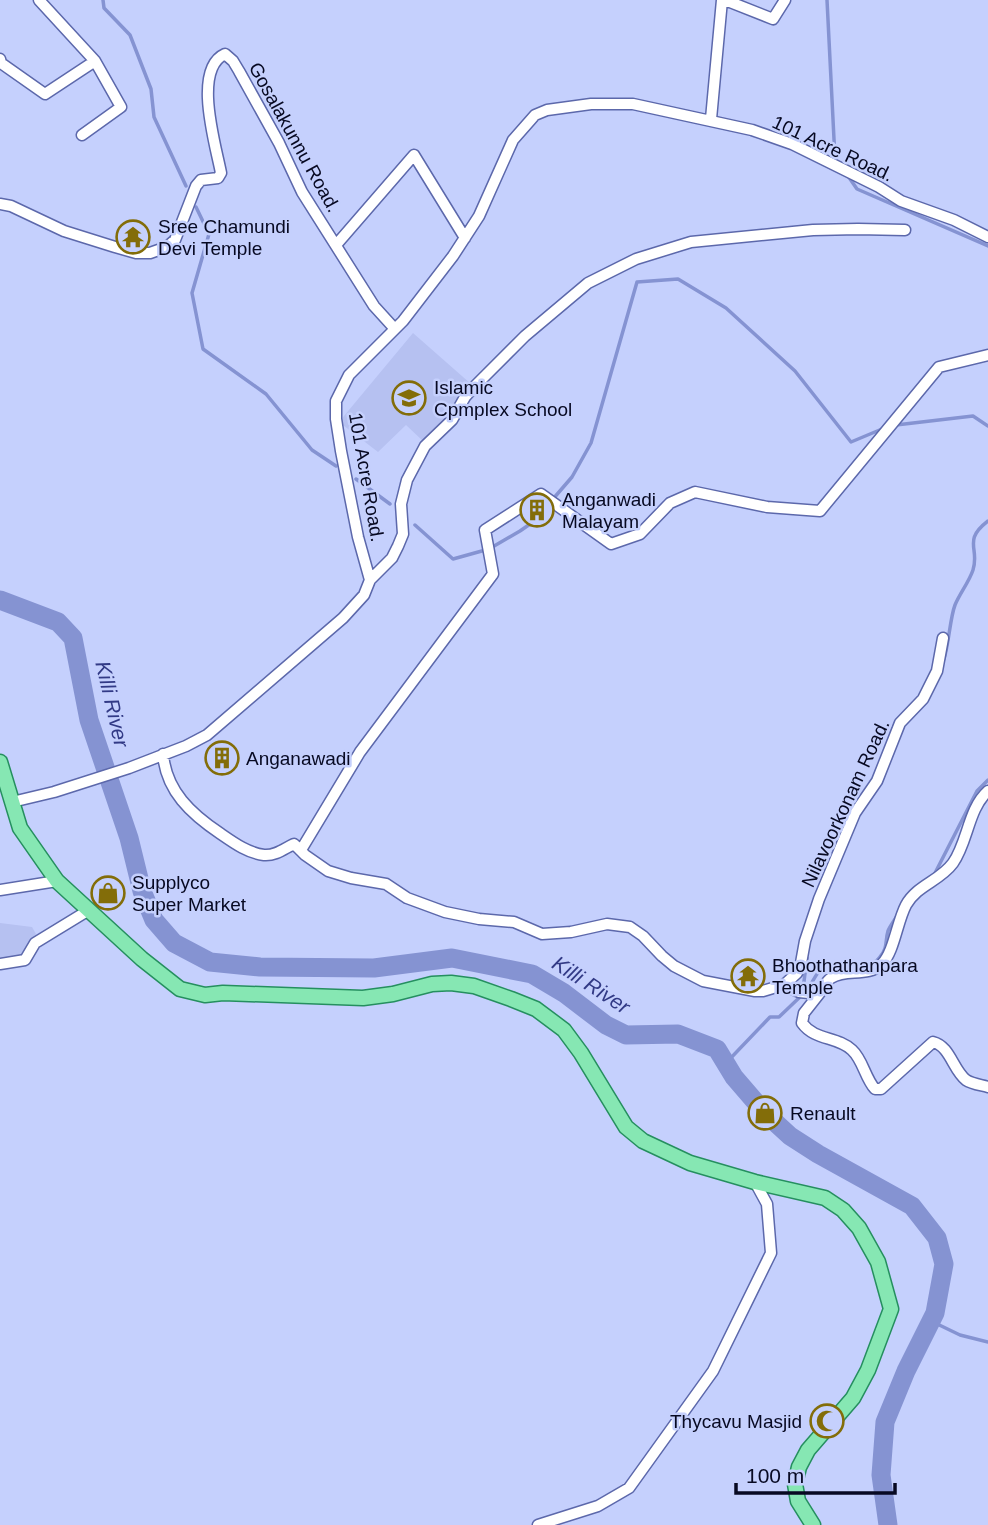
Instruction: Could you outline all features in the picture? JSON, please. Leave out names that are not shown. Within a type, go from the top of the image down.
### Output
[{"type":"main road","points":[[0,765],[20,828],[57,881],[142,959],[180,989],[205,995],[223,993],[363,998],[432,985],[451,983],[474,986],[536,1009],[564,1030],[626,1127],[643,1141],[690,1163],[825,1198],[843,1210],[859,1228],[878,1262],[891,1309],[868,1370],[853,1398],[808,1451],[799,1467],[795,1484],[798,1501],[813,1525]]},
{"type":"street","points":[[40,0],[95,61],[121,107],[82,135]]},
{"type":"street","points":[[712,119],[723,0],[773,19],[785,0]]},
{"type":"street","name":"Gosalakunnu Road.","points":[[0,204],[24,211],[64,230],[136,253],[156,252],[167,247],[177,236],[196,186],[201,180],[218,178],[221,173],[207,101],[212,71],[219,58],[225,54],[236,64],[302,192],[374,306],[394,328]]},
{"type":"street","points":[[0,58],[1,63],[45,94],[95,61]]},
{"type":"street","name":"101 Acre Road.","points":[[370,580],[358,537],[341,451],[336,401],[349,375],[402,321],[465,238],[479,216],[513,140],[529,121],[540,113],[591,104],[633,104],[712,119],[771,135],[879,187],[901,201],[954,220],[988,237]]},
{"type":"street","points":[[336,245],[414,155],[465,238]]},
{"type":"street","points":[[12,802],[54,792],[129,768],[207,735],[358,604],[370,580],[392,558],[401,540],[404,523],[401,504],[407,480],[425,446],[447,425],[475,386],[525,336],[588,284],[636,260],[691,242],[813,230],[905,230]]},
{"type":"street","points":[[301,850],[360,752],[493,574],[485,530],[541,494],[611,544],[640,534],[670,503],[695,492],[767,508],[820,510],[939,367],[988,355]]},
{"type":"street","name":"Nilavoorkonam Road.","points":[[784,985],[797,973],[819,899],[855,813],[877,781],[900,723],[923,699],[937,671],[943,638]]},
{"type":"street","points":[[163,754],[168,779],[177,794],[198,818],[240,847],[261,854],[275,854],[294,844],[332,872],[386,884],[407,898],[445,912],[514,922],[542,934],[571,932],[607,924],[629,927],[638,931],[674,966],[703,981],[755,991],[784,985],[818,994]]},
{"type":"street","points":[[988,791],[979,803],[954,862],[943,875],[921,888],[908,902],[893,937],[891,950],[881,965],[871,971],[837,975],[829,979],[804,1013],[803,1023],[813,1034],[852,1050],[875,1089],[881,1089],[933,1042],[943,1048],[965,1079],[988,1087]]},
{"type":"street","points":[[0,890],[57,881]]},
{"type":"street","points":[[0,964],[25,960],[35,943],[89,910]]},
{"type":"street","points":[[538,1525],[598,1506],[629,1488],[713,1371],[771,1253],[767,1204],[755,1182]]},
{"type":"shaded area","name":"Islamic Cpmplex School","points":[[413,333],[471,384],[447,413],[447,422],[424,442],[406,425],[378,452],[339,422]]},
{"type":"shaded area","points":[[0,923],[32,927],[36,934],[21,957],[0,960]]},
{"type":"waterway","points":[[103,0],[104,8],[130,35],[151,89],[154,117],[186,186]]},
{"type":"waterway","points":[[827,0],[835,159],[839,164]]},
{"type":"waterway","points":[[848,176],[857,189],[988,246]]},
{"type":"waterway","points":[[196,207],[209,234],[192,293],[203,349],[266,394],[312,450],[336,466]]},
{"type":"waterway","points":[[415,525],[453,559],[489,549],[546,513],[553,499],[572,477],[591,443],[637,282],[678,279],[726,308],[795,371],[851,442],[882,429]]},
{"type":"waterway","points":[[896,425],[973,416],[988,426]]},
{"type":"waterway","points":[[356,479],[390,504]]},
{"type":"waterway","points":[[944,659],[955,605],[973,570],[974,539],[988,521]]},
{"type":"waterway","name":"Killi River","points":[[0,600],[58,622],[73,638],[89,720],[129,838],[142,891],[154,920],[174,943],[210,962],[260,967],[374,968],[452,958],[532,974],[564,993],[606,1025],[626,1035],[678,1034],[717,1049],[734,1077],[765,1113],[790,1136],[912,1206],[937,1238],[944,1264],[935,1313],[906,1371],[885,1422],[881,1475],[888,1525]]},
{"type":"waterway","points":[[934,875],[977,791],[988,780]]},
{"type":"waterway","points":[[806,991],[820,970],[829,964],[860,966],[874,963],[884,951],[888,931],[897,916]]},
{"type":"waterway","points":[[803,989],[807,958]]},
{"type":"waterway","points":[[726,1063],[770,1017],[779,1017],[801,996]]},
{"type":"waterway","points":[[931,1321],[960,1335],[988,1342]]},
{"type":"place","name":"Sree Chamundi Devi Temple","points":[[133,237]]},
{"type":"place","name":"Islamic Cpmplex School","points":[[409,398]]},
{"type":"place","name":"Anganwadi Malayam","points":[[537,510]]},
{"type":"place","name":"Anganawadi","points":[[222,758]]},
{"type":"place","name":"Supplyco Super Market","points":[[108,893]]},
{"type":"place","name":"Bhoothathanpara Temple","points":[[748,976]]},
{"type":"place","name":"Renault","points":[[765,1113]]},
{"type":"place","name":"Thycavu Masjid","points":[[827,1421]]}]
